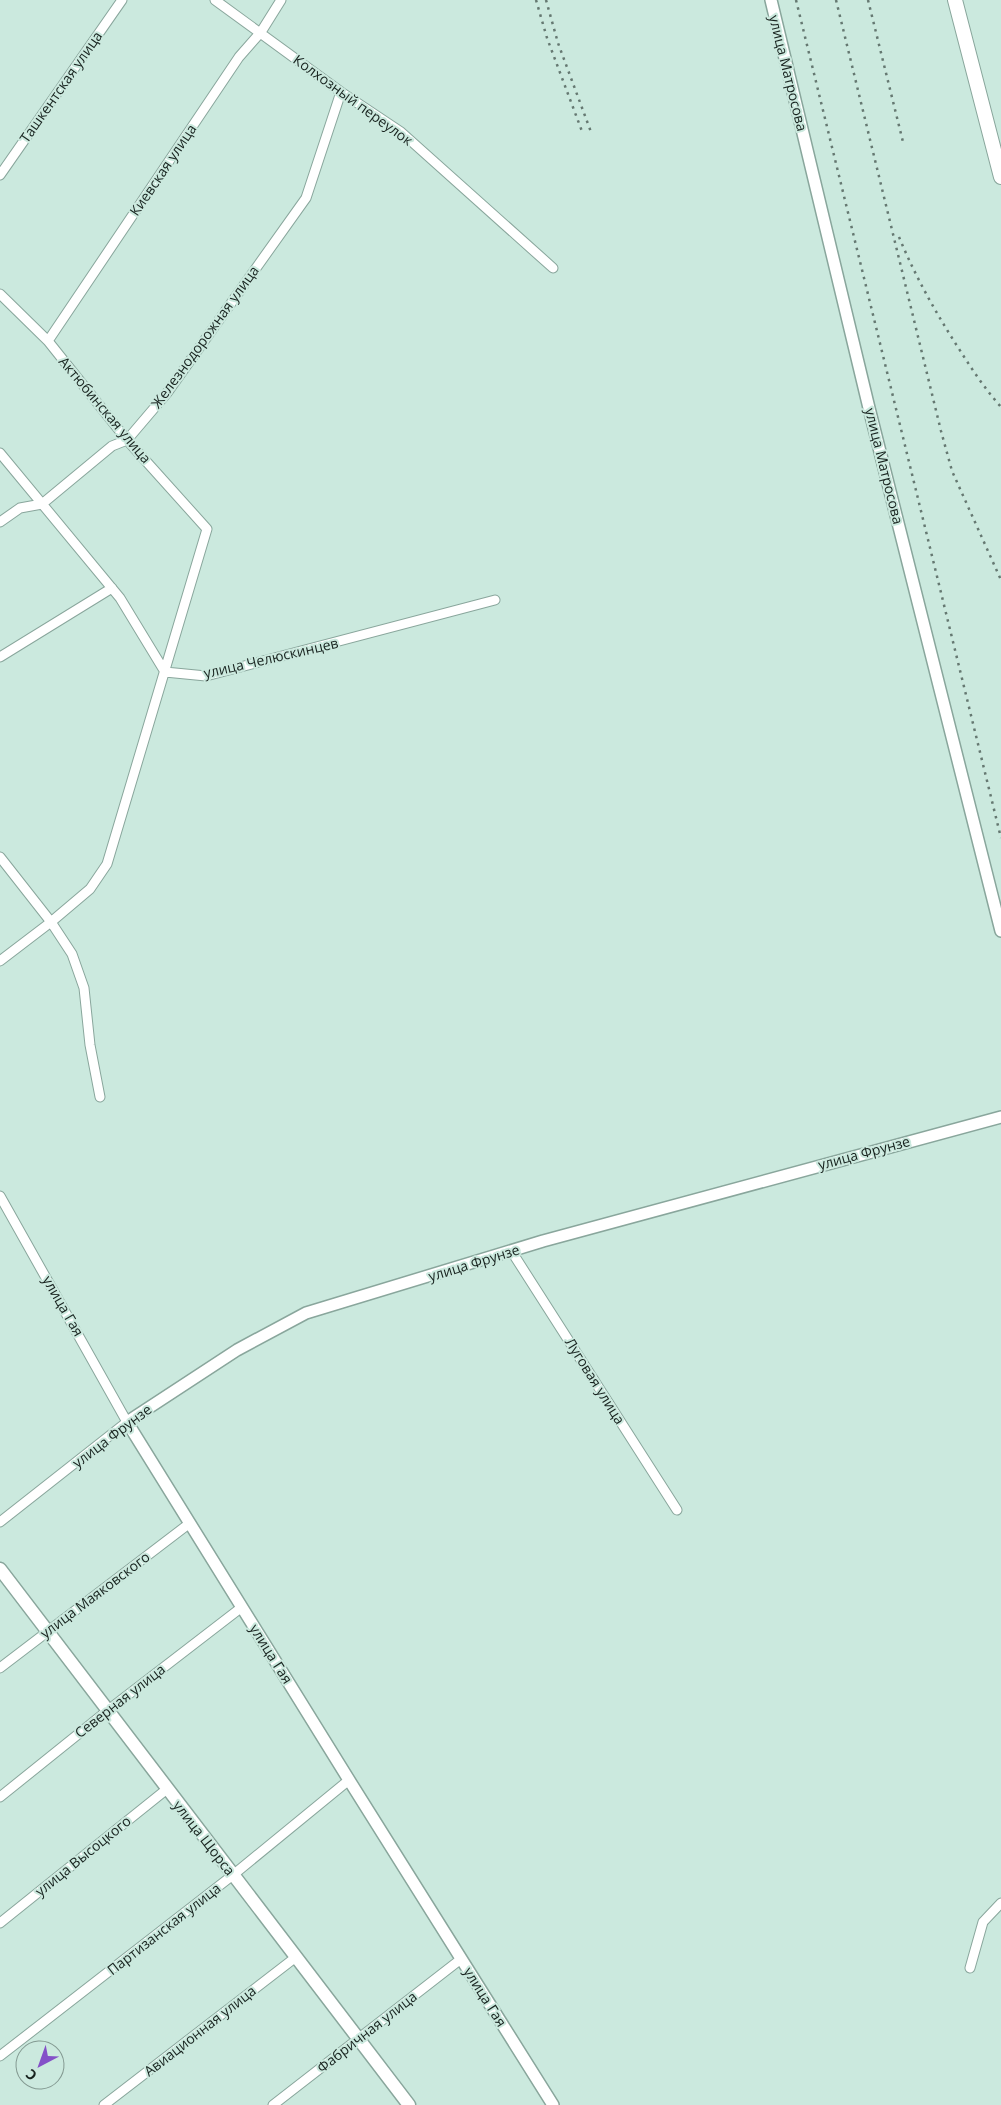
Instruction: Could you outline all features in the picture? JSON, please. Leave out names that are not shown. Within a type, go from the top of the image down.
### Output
[{"type":"main road","points":[[955,0],[1001,177]]},
{"type":"main road","name":"улица Щорса","points":[[0,1569],[409,2105]]},
{"type":"street","name":"Ташкентская улица","points":[[0,175],[122,0]]},
{"type":"street","name":"Колхозный переулок","points":[[215,0],[341,92],[400,132],[553,268]]},
{"type":"street","name":"Киевская улица","points":[[48,341],[239,56],[261,32],[281,0]]},
{"type":"street","name":"улица Матросова","points":[[771,0],[867,398],[1001,931]]},
{"type":"street","name":"Железнодорожная улица","points":[[0,522],[20,508],[42,504],[112,446],[127,440],[167,393],[306,198],[341,92]]},
{"type":"street","name":"Актюбинская улица","points":[[0,294],[48,341],[127,440],[207,529],[166,672]]},
{"type":"street","points":[[0,453],[120,598],[166,672],[107,864],[90,889],[51,922],[0,960]]},
{"type":"street","points":[[0,656],[112,588]]},
{"type":"street","name":"улица Челюскинцев","points":[[166,672],[206,676],[495,600]]},
{"type":"street","points":[[0,857],[51,922],[72,954],[84,988],[90,1045],[100,1097]]},
{"type":"street","name":"улица Фрунзе","points":[[0,1522],[127,1422],[237,1350],[306,1313],[512,1252],[1001,1116]]},
{"type":"street","name":"улица Гая","points":[[0,1196],[127,1422],[553,2105]]},
{"type":"street","name":"Луговая улица","points":[[512,1252],[677,1510]]},
{"type":"street","name":"улица Маяковского","points":[[0,1668],[190,1523]]},
{"type":"street","name":"Северная улица","points":[[0,1797],[107,1711],[242,1607]]},
{"type":"street","name":"Партизанская улица","points":[[0,2056],[233,1875],[349,1780]]},
{"type":"street","name":"улица Высоцкого","points":[[0,1923],[167,1790]]},
{"type":"street","points":[[970,1968],[983,1922],[1001,1903]]},
{"type":"street","name":"Авиационная улица","points":[[104,2105],[296,1957]]},
{"type":"street","name":"Фабричная улица","points":[[273,2105],[461,1959]]},
{"type":"railway","points":[[536,0],[547,38],[583,134]]},
{"type":"railway","points":[[546,0],[558,43],[591,132]]},
{"type":"railway","points":[[796,0],[1001,838]]},
{"type":"railway","points":[[836,0],[952,471],[1001,580]]},
{"type":"railway","points":[[868,0],[903,142]]},
{"type":"railway","points":[[899,237],[920,282],[944,324],[975,373],[1001,407]]}]
